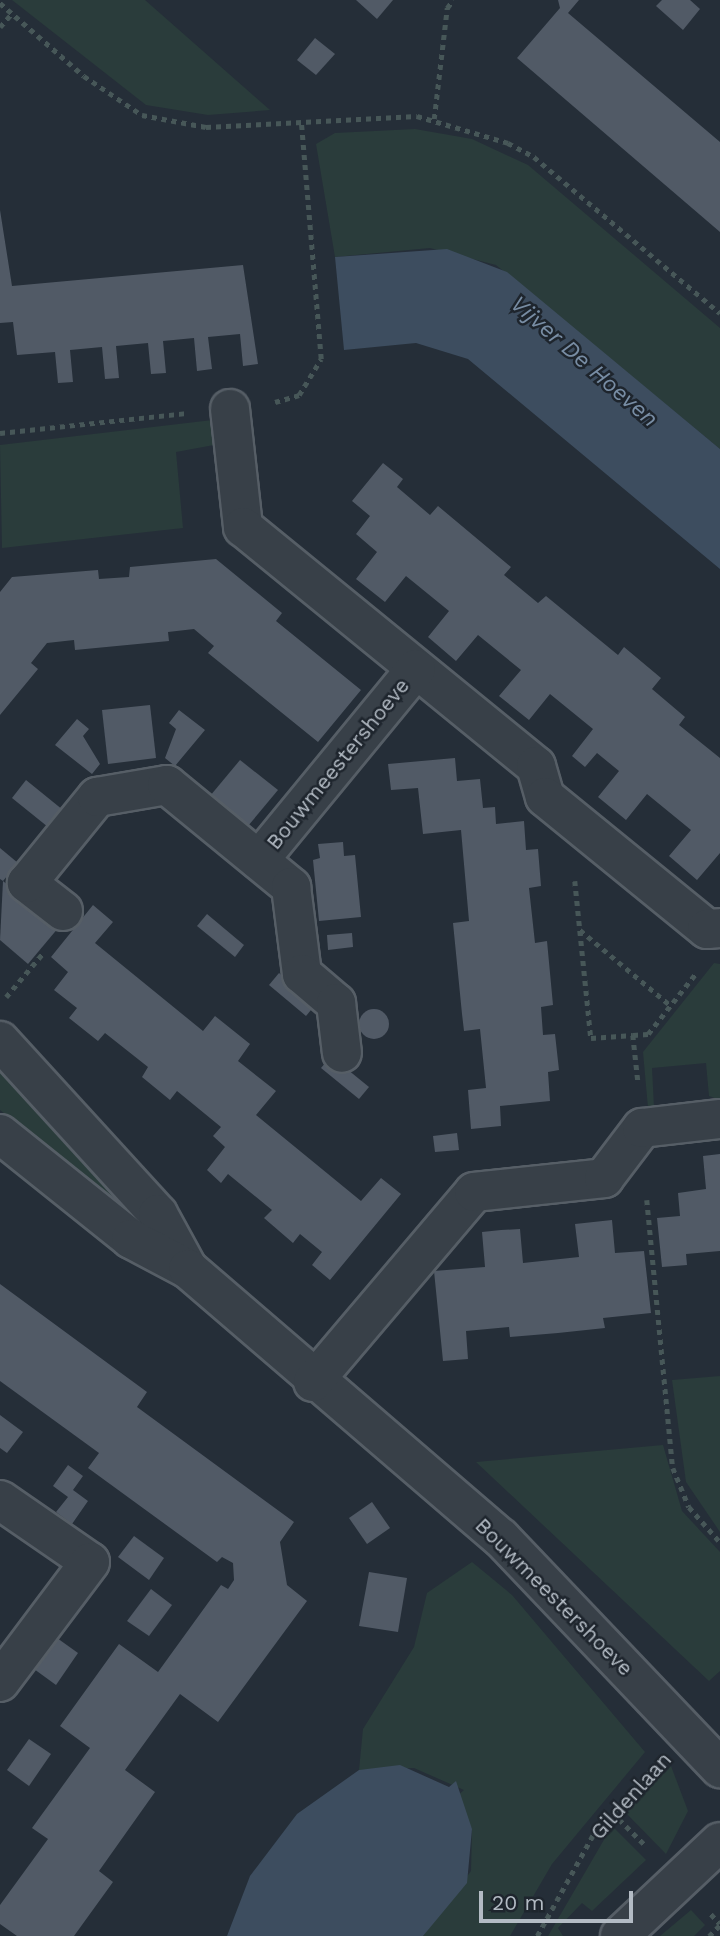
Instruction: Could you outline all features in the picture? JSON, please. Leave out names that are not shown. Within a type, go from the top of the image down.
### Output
[{"type":"street","name":"Bouwmeestershoeve","points":[[230,409],[243,527],[536,766],[545,797],[569,818],[707,929],[720,928]]},
{"type":"street","name":"Bouwmeestershoeve","points":[[259,860],[416,669]]},
{"type":"street","name":"Bouwmeestershoeve","points":[[63,911],[27,883],[97,797],[167,785],[291,887],[302,974],[336,1003],[342,1053]]},
{"type":"street","name":"Bouwmeestershoeve","points":[[0,1041],[158,1214],[188,1269]]},
{"type":"street","points":[[313,1382],[474,1192],[604,1178],[633,1140],[720,1119]]},
{"type":"street","name":"Bouwmeestershoeve","points":[[0,1134],[131,1239],[188,1269],[313,1382],[501,1538],[720,1768]]},
{"type":"street","points":[[0,1500],[90,1562],[0,1682]]},
{"type":"street","points":[[620,1936],[720,1842]]},
{"type":"path","points":[[434,119],[447,8],[453,0]]},
{"type":"path","points":[[0,3],[84,76],[142,115],[206,127],[301,121],[434,119],[534,157],[720,313]]},
{"type":"path","points":[[0,27],[12,13]]},
{"type":"path","points":[[0,433],[230,409],[299,395],[321,359],[301,121]]},
{"type":"path","points":[[569,818],[591,1038],[648,1034],[704,963]]},
{"type":"path","points":[[0,1004],[72,919],[63,911]]},
{"type":"path","points":[[580,930],[670,1005]]},
{"type":"path","points":[[633,1035],[633,1140],[646,1194],[673,1468],[689,1507],[720,1542]]},
{"type":"path","name":"Gildenlaan","points":[[537,1936],[593,1835],[687,1734]]},
{"type":"path","points":[[713,1935],[720,1925]]},
{"type":"shaded area","points":[[12,0],[145,0],[270,110],[208,115],[146,105]]},
{"type":"shaded area","points":[[415,129],[472,139],[528,165],[720,328],[720,449],[496,265],[430,248],[335,257],[316,144],[335,133]]},
{"type":"shaded area","points":[[221,419],[214,445],[176,452],[183,528],[2,548],[0,445]]},
{"type":"shaded area","points":[[714,963],[720,964],[720,1100],[709,1096],[706,1063],[652,1068],[654,1107],[648,1108],[643,1052]]},
{"type":"shaded area","points":[[0,1066],[161,1242],[0,1110]]},
{"type":"shaded area","points":[[720,1376],[720,1532],[686,1482],[672,1380]]},
{"type":"shaded area","points":[[663,1445],[682,1511],[720,1552],[720,1671],[709,1681],[476,1462]]},
{"type":"shaded area","points":[[472,1562],[512,1595],[645,1752],[552,1864],[510,1936],[423,1936],[471,1871],[472,1829],[457,1796],[464,1790],[414,1768],[359,1770],[363,1729],[414,1647],[427,1593]]},
{"type":"shaded area","points":[[671,1766],[688,1811],[666,1854],[626,1813]]},
{"type":"shaded area","points":[[612,1826],[646,1860],[592,1911],[582,1903],[558,1928],[563,1936],[548,1936]]},
{"type":"shaded area","points":[[691,1910],[705,1925],[694,1936],[660,1936]]},
{"type":"water","name":"Vijver De Hoeven","points":[[447,249],[507,272],[720,449],[720,569],[468,359],[416,343],[344,350],[335,257]]},
{"type":"water","points":[[400,1765],[449,1787],[456,1781],[472,1829],[467,1883],[423,1936],[227,1936],[250,1876],[297,1814],[359,1770]]},
{"type":"building","points":[[356,0],[393,0],[377,19]]},
{"type":"building","points":[[558,0],[579,0],[568,13],[720,142],[720,232],[517,58],[560,8]]},
{"type":"building","points":[[662,0],[690,0],[700,9],[683,30],[656,6]]},
{"type":"building","points":[[315,38],[335,54],[316,75],[297,60]]},
{"type":"building","points":[[0,210],[12,286],[243,265],[258,364],[243,366],[240,334],[208,337],[212,369],[197,371],[194,338],[163,341],[166,373],[151,374],[148,343],[116,346],[119,378],[105,379],[102,347],[70,350],[73,382],[58,383],[55,352],[17,355],[13,322],[0,323]]},
{"type":"building","points":[[383,463],[403,479],[397,487],[430,515],[438,506],[511,567],[504,575],[538,603],[546,596],[618,655],[624,647],[661,678],[652,689],[685,717],[679,725],[720,758],[720,853],[697,880],[669,856],[691,830],[647,794],[626,820],[598,797],[619,771],[597,753],[585,767],[572,756],[593,729],[550,694],[529,720],[499,696],[521,670],[478,635],[456,661],[428,637],[449,611],[406,576],[385,602],[356,579],[377,552],[356,534],[370,516],[352,501]]},
{"type":"building","points":[[216,559],[282,613],[276,621],[361,690],[318,742],[208,653],[214,646],[194,629],[168,632],[169,641],[75,650],[74,640],[47,643],[31,663],[38,669],[0,715],[0,592],[12,577],[98,570],[99,579],[129,577],[130,567]]},
{"type":"building","points":[[150,705],[156,758],[108,764],[102,710]]},
{"type":"building","points":[[179,710],[205,730],[175,766],[165,758],[176,729],[169,723]]},
{"type":"building","points":[[77,719],[89,729],[83,736],[100,764],[92,774],[55,745]]},
{"type":"building","points":[[455,758],[457,781],[480,779],[483,808],[495,807],[496,824],[524,821],[526,850],[538,849],[541,886],[529,888],[535,943],[547,941],[553,1005],[541,1007],[543,1035],[555,1034],[559,1070],[548,1072],[550,1101],[500,1106],[501,1126],[471,1129],[468,1090],[486,1088],[480,1029],[464,1031],[453,923],[469,921],[461,830],[423,834],[418,788],[391,790],[388,764]]},
{"type":"building","points":[[240,760],[278,790],[248,826],[210,796]]},
{"type":"building","points":[[26,780],[63,810],[48,827],[12,798]]},
{"type":"building","points":[[343,842],[344,856],[355,855],[361,917],[319,921],[313,860],[320,858],[318,844]]},
{"type":"building","points":[[0,848],[18,863],[3,881],[0,879]]},
{"type":"building","points":[[3,881],[59,927],[28,964],[0,940]]},
{"type":"building","points":[[93,905],[113,922],[95,943],[203,1031],[215,1016],[250,1044],[238,1061],[276,1091],[256,1115],[361,1201],[381,1178],[401,1194],[330,1280],[312,1265],[322,1252],[300,1234],[293,1243],[264,1218],[272,1210],[228,1174],[221,1183],[207,1170],[225,1147],[213,1136],[221,1127],[177,1091],[170,1100],[142,1077],[148,1067],[105,1033],[98,1041],[69,1018],[77,1008],[54,990],[68,972],[51,957]]},
{"type":"building","points":[[207,914],[244,945],[235,957],[197,926]]},
{"type":"building","points":[[352,933],[353,947],[328,950],[327,935]]},
{"type":"building","points":[[279,973],[316,1004],[306,1016],[269,985]]},
{"type":"building","points":[[374,1009],[385,1013],[389,1024],[385,1035],[374,1039],[363,1035],[359,1024],[363,1013]]},
{"type":"building","points":[[331,1056],[369,1087],[359,1099],[321,1068]]},
{"type":"building","points":[[457,1133],[459,1150],[435,1152],[433,1136]]},
{"type":"building","points":[[720,1154],[720,1251],[686,1254],[687,1265],[662,1267],[657,1218],[680,1216],[678,1193],[706,1189],[703,1156]]},
{"type":"building","points":[[612,1220],[615,1253],[644,1251],[651,1313],[603,1318],[605,1328],[558,1333],[510,1337],[509,1327],[466,1331],[468,1359],[443,1361],[434,1271],[485,1267],[482,1232],[501,1230],[520,1229],[523,1263],[579,1257],[575,1224]]},
{"type":"building","points":[[0,1284],[147,1392],[137,1407],[294,1522],[280,1542],[287,1585],[307,1601],[218,1722],[180,1694],[125,1770],[155,1792],[99,1871],[113,1882],[74,1936],[17,1936],[0,1924],[0,1905],[48,1839],[32,1828],[90,1748],[60,1726],[119,1644],[158,1672],[221,1585],[228,1589],[234,1580],[233,1563],[222,1557],[217,1562],[88,1468],[99,1453],[0,1381]]},
{"type":"building","points":[[0,1415],[23,1432],[7,1453],[0,1448]]},
{"type":"building","points":[[68,1465],[83,1476],[73,1490],[88,1501],[72,1524],[56,1512],[68,1497],[53,1486]]},
{"type":"building","points":[[372,1502],[390,1528],[367,1544],[349,1518]]},
{"type":"building","points":[[134,1536],[164,1558],[149,1580],[118,1557]]},
{"type":"building","points":[[369,1572],[407,1578],[398,1632],[359,1626]]},
{"type":"building","points":[[151,1589],[172,1605],[149,1636],[127,1621]]},
{"type":"building","points":[[57,1638],[78,1653],[56,1685],[34,1669]]},
{"type":"building","points":[[29,1739],[51,1754],[29,1786],[7,1770]]}]
